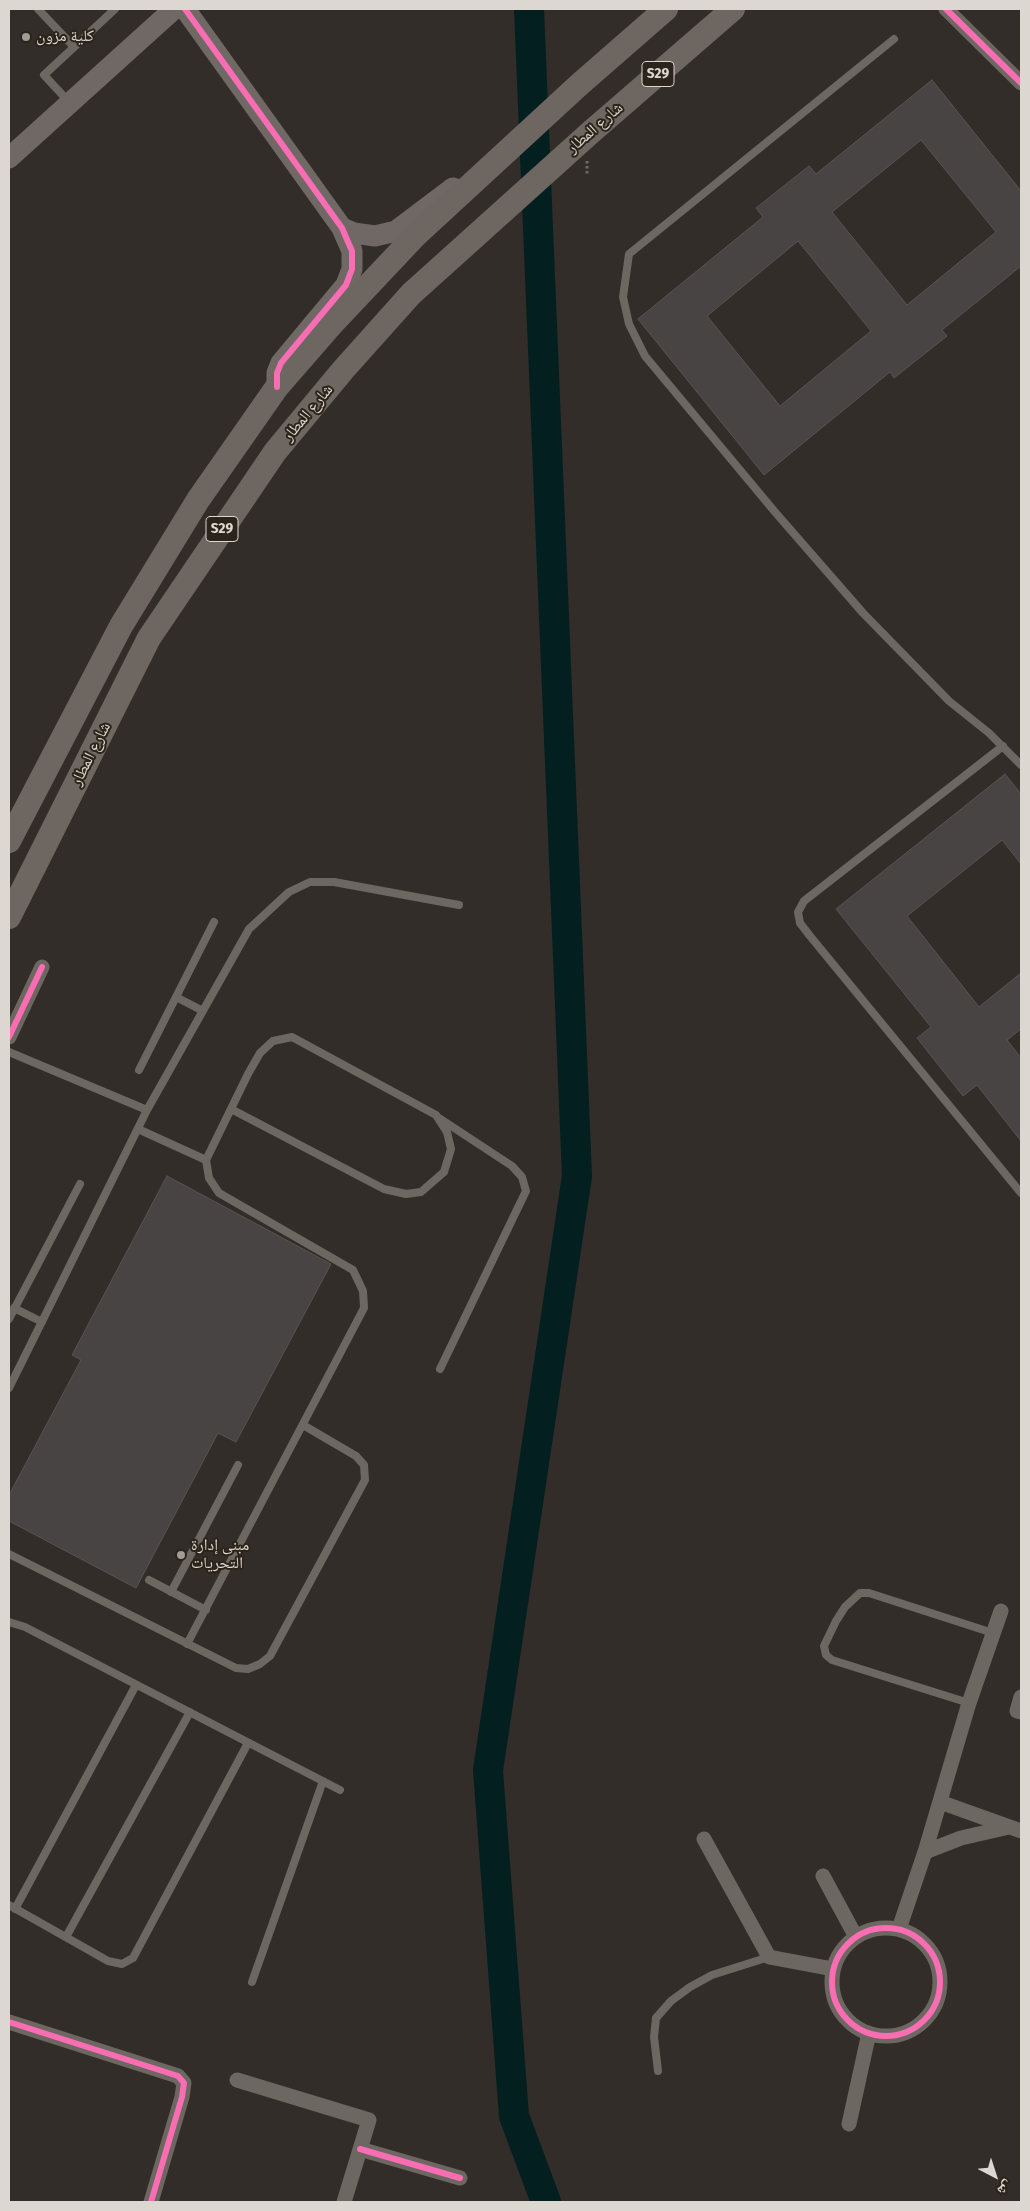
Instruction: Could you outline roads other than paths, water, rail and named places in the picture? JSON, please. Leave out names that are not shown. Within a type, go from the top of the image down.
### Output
[{"type":"main road","name":"شارع المطار","points":[[9,841],[121,626],[198,500],[277,387],[331,325],[415,236],[580,84],[666,9]]},
{"type":"main road","name":"شارع المطار","points":[[9,916],[149,638],[275,452],[343,370],[411,294],[583,139],[733,9]]},
{"type":"street","points":[[9,158],[174,9]]},
{"type":"street","points":[[185,9],[342,228],[353,260],[350,277],[341,292],[282,363],[277,373],[277,387]]},
{"type":"street","points":[[946,9],[1021,83]]},
{"type":"street","points":[[342,228],[365,235],[376,236],[396,231],[461,183],[479,177]]},
{"type":"street","points":[[9,1037],[42,967]]},
{"type":"street","points":[[899,1929],[925,1852],[969,1703],[1001,1610]]},
{"type":"street","points":[[1021,1697],[1017,1711],[1021,1712]]},
{"type":"street","points":[[940,1802],[1015,1829]]},
{"type":"street","points":[[925,1852],[961,1838],[1015,1829]]},
{"type":"street","points":[[704,1839],[769,1957],[833,1969]]},
{"type":"street","points":[[824,1876],[856,1936]]},
{"type":"street","points":[[884,1927],[899,1929],[915,1936],[928,1947],[937,1963],[940,1980],[938,1997],[930,2012],[918,2025],[911,2029],[903,2033],[886,2036],[869,2033],[854,2026],[843,2015],[835,2001],[832,1985],[833,1969],[846,1945],[856,1936],[884,1927]]},
{"type":"street","points":[[9,2022],[178,2076],[184,2083],[182,2097],[151,2202]]},
{"type":"street","points":[[849,2124],[869,2033]]},
{"type":"street","points":[[237,2080],[369,2120],[344,2202]]},
{"type":"street","points":[[360,2149],[460,2178]]},
{"type":"lane","points":[[51,9],[41,12],[74,48]]},
{"type":"lane","points":[[69,102],[44,75],[116,9]]},
{"type":"lane","points":[[894,39],[629,254],[623,297],[629,324],[645,356],[775,512],[889,640],[949,701],[1003,746],[1021,765]]},
{"type":"lane","points":[[1003,746],[804,902],[798,912],[800,923],[810,936],[1021,1193]]},
{"type":"lane","points":[[9,1388],[147,1110],[249,929],[289,892],[310,882],[334,882],[459,905]]},
{"type":"lane","points":[[139,1070],[214,922]]},
{"type":"lane","points":[[176,997],[203,1011]]},
{"type":"lane","points":[[187,1644],[364,1308],[364,1291],[352,1270],[219,1193],[209,1178],[206,1160],[260,1053],[273,1041],[292,1037],[436,1115],[512,1166],[522,1178],[526,1191],[440,1369]]},
{"type":"lane","points":[[9,1052],[147,1110]]},
{"type":"lane","points":[[231,1109],[384,1188],[406,1194],[420,1192],[444,1172],[451,1149],[447,1132],[436,1115]]},
{"type":"lane","points":[[138,1128],[206,1160]]},
{"type":"lane","points":[[9,1318],[80,1184]]},
{"type":"lane","points":[[14,1308],[42,1322]]},
{"type":"lane","points":[[9,1554],[236,1668],[248,1669],[260,1664],[270,1656],[365,1480],[364,1465],[356,1456],[303,1425]]},
{"type":"lane","points":[[171,1592],[238,1466]]},
{"type":"lane","points":[[149,1580],[206,1610]]},
{"type":"lane","points":[[969,1703],[832,1660],[826,1655],[824,1646],[845,1607],[860,1593],[869,1593],[993,1633]]},
{"type":"lane","points":[[9,1622],[24,1627],[340,1790]]},
{"type":"lane","points":[[136,1685],[12,1907],[108,1960],[122,1964],[134,1958],[248,1742]]},
{"type":"lane","points":[[66,1937],[190,1712]]},
{"type":"lane","points":[[252,1982],[323,1781]]},
{"type":"lane","points":[[658,2071],[654,2038],[656,2018],[671,2001],[690,1987],[712,1975],[769,1957]]},
{"type":"waterway","points":[[529,9],[577,1176],[488,1770],[514,2116],[546,2202]]},
{"type":"place","name":"كلية مزون","points":[[26,37]]},
{"type":"place","name":"مبنى إدارة التحريات","points":[[181,1555]]}]
